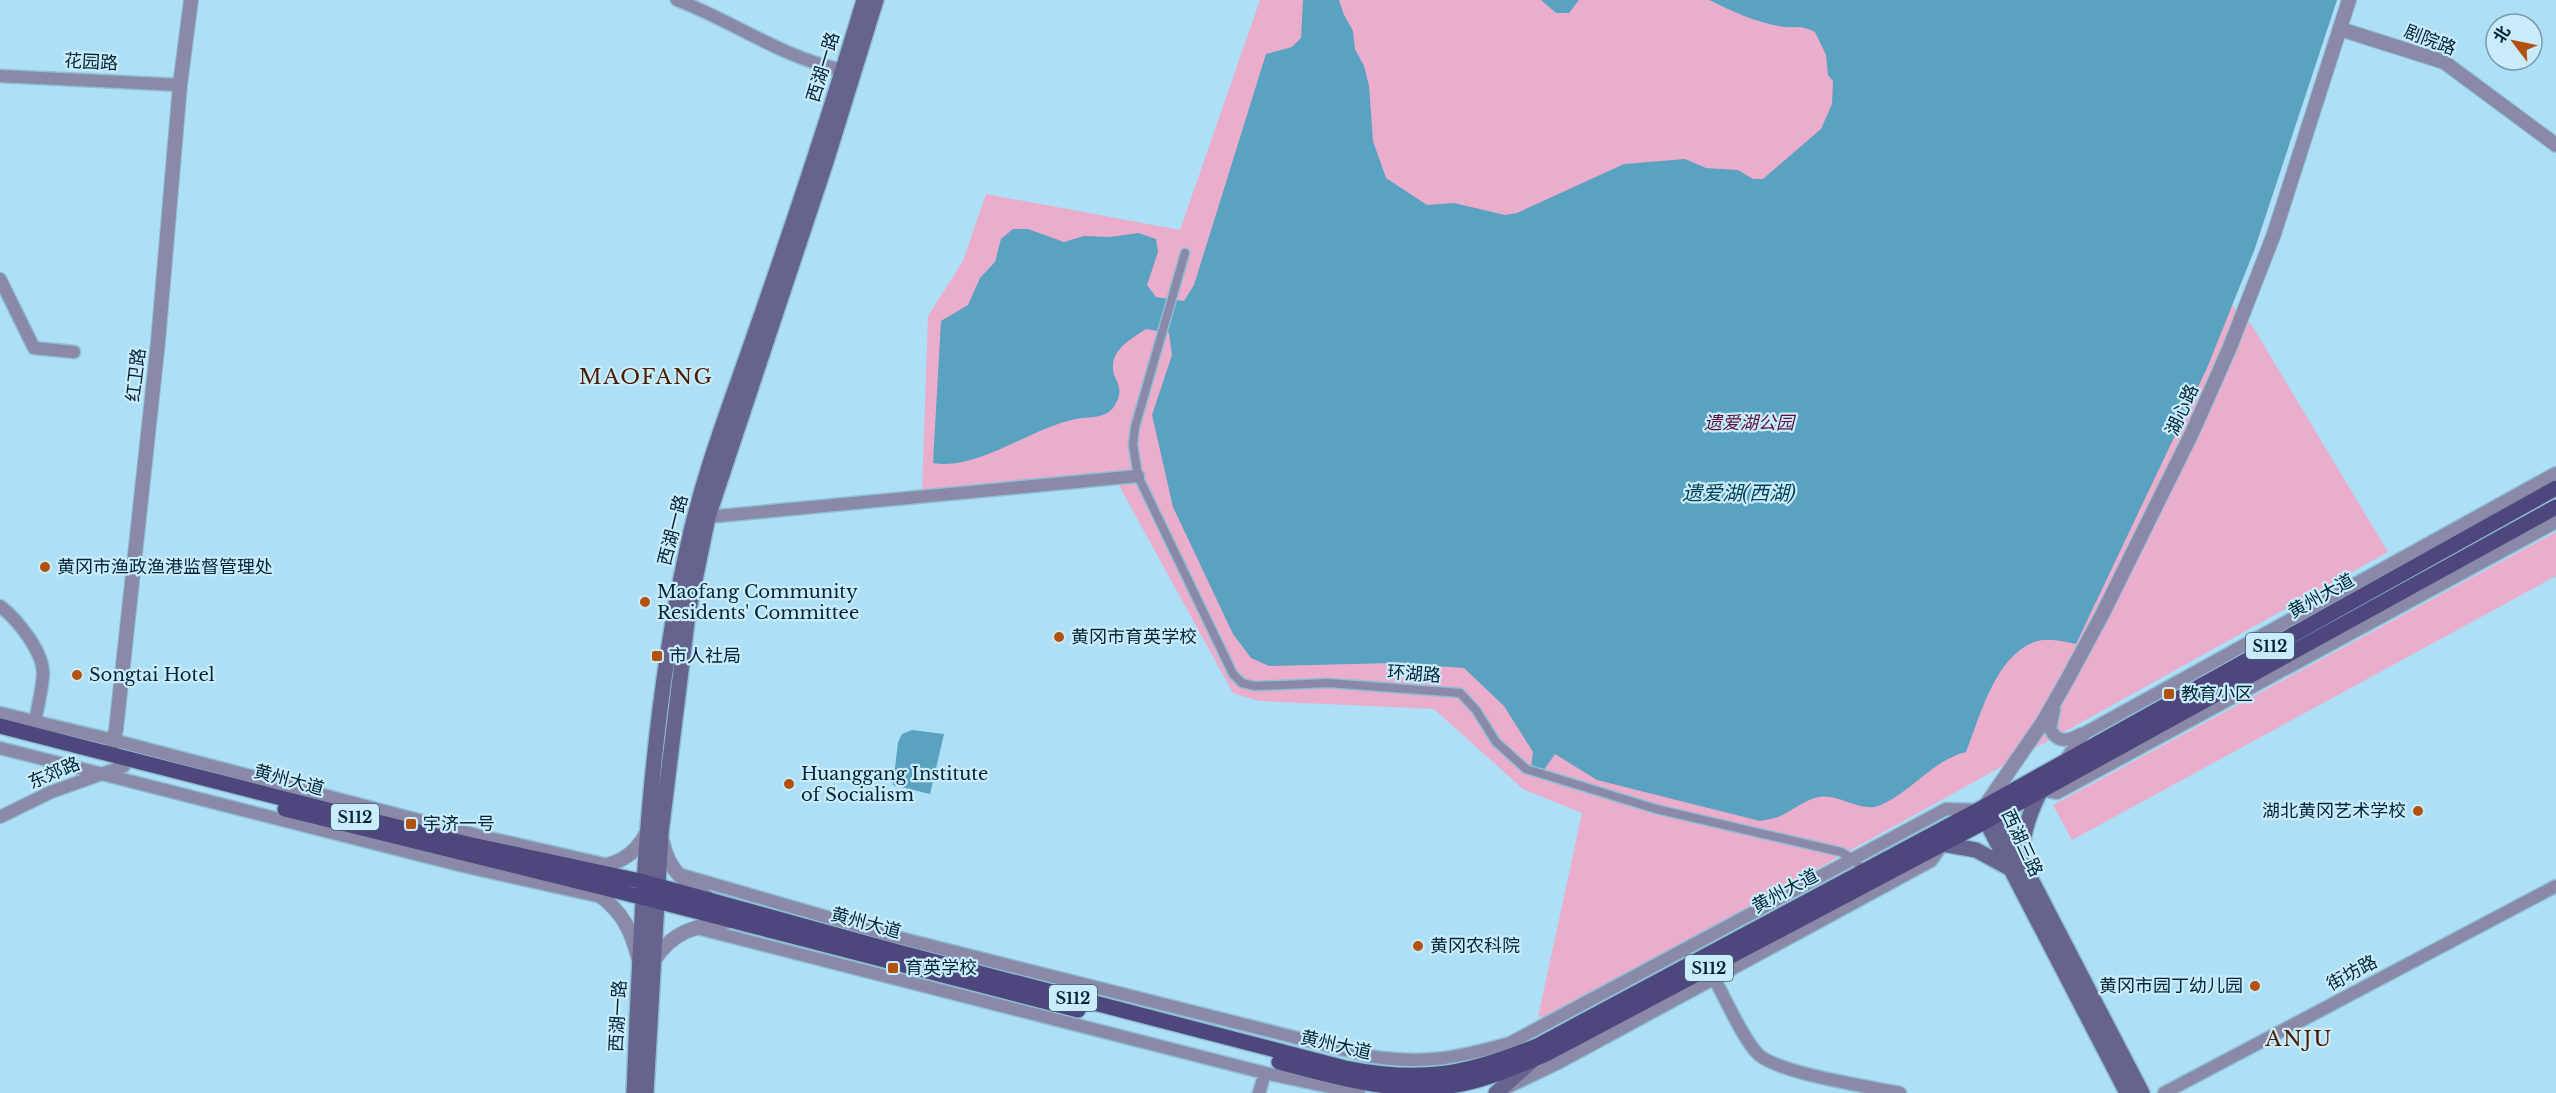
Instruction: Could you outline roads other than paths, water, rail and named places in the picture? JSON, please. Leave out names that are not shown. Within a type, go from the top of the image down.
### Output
[{"type":"main road","name":"西湖一路","points":[[634,1093],[647,964],[666,664],[686,554],[697,508],[843,70],[864,0]]},
{"type":"main road","name":"西湖一路","points":[[655,832],[686,624],[708,517],[826,162],[876,0]]},
{"type":"main road","name":"黄州大道","points":[[651,892],[730,921],[1359,1088],[1441,1085],[1497,1073],[1533,1059],[1863,871],[1942,844],[2064,761],[2556,488]]},
{"type":"main road","name":"黄州大道","points":[[0,726],[111,746],[381,823],[586,876],[651,892],[712,901],[943,964],[1345,1068],[1441,1085],[1537,1046],[1863,871],[1986,813],[2041,790],[2556,507]]},
{"type":"main road","name":"黄州大道","points":[[0,735],[342,825],[586,876]]},
{"type":"main road","points":[[1942,844],[1976,850],[2016,866],[2026,822],[2041,790]]},
{"type":"main road","name":"西湖三路","points":[[1986,813],[2142,1093]]},
{"type":"main road","name":"西湖三路","points":[[2016,866],[2127,1093]]},
{"type":"main road","name":"西湖一路","points":[[646,1093],[647,964]]},
{"type":"main road","points":[[1497,1093],[1533,1059]]},
{"type":"main road","points":[[1359,1088],[1378,1093]]},
{"type":"street","name":"红卫路","points":[[111,746],[116,730],[158,342],[180,85],[191,0]]},
{"type":"street","points":[[677,0],[718,17],[810,62],[843,70]]},
{"type":"street","name":"湖心路","points":[[1986,813],[2061,691],[2155,511],[2230,347],[2274,234],[2349,0]]},
{"type":"street","name":"剧院路","points":[[2340,29],[2444,62],[2556,145]]},
{"type":"street","name":"花园路","points":[[0,76],[180,85]]},
{"type":"street","name":"环湖路","points":[[1185,253],[1136,426],[1133,445],[1138,476],[1233,674],[1242,683],[1255,686],[1328,683],[1461,693],[1476,710],[1496,742],[1526,769],[1656,808],[1841,852],[1863,871]]},
{"type":"street","points":[[0,279],[34,348],[74,352]]},
{"type":"street","points":[[2061,691],[2050,722],[2051,732],[2064,741],[2085,733],[2556,473]]},
{"type":"street","points":[[708,517],[1138,476]]},
{"type":"street","points":[[2041,790],[2057,793],[2556,522]]},
{"type":"street","points":[[0,606],[12,615],[25,632],[39,657],[44,673],[35,721]]},
{"type":"street","points":[[0,712],[111,746],[609,866]]},
{"type":"street","points":[[2064,761],[2085,733]]},
{"type":"street","points":[[0,748],[463,866],[603,897]]},
{"type":"street","name":"东郊路","points":[[0,817],[51,792],[124,766]]},
{"type":"street","points":[[712,901],[677,873],[667,860],[655,832],[634,852],[586,876],[624,919],[647,964],[673,937],[696,927],[730,921]]},
{"type":"street","points":[[1497,1093],[1560,1062],[1931,861],[1942,844]]},
{"type":"street","points":[[677,873],[914,942],[1369,1056],[1421,1062],[1480,1052],[1510,1043],[1863,871]]},
{"type":"street","name":"街坊路","points":[[2164,1093],[2556,886]]},
{"type":"street","points":[[696,927],[1265,1073],[1359,1088]]},
{"type":"street","points":[[1714,978],[1750,1044],[1764,1060],[1784,1068],[1900,1093]]},
{"type":"street","points":[[1259,1093],[1265,1073]]},
{"type":"water","name":"遗爱湖(西湖)","points":[[1303,0],[1339,0],[1353,31],[1355,49],[1364,66],[1369,86],[1373,141],[1386,178],[1427,205],[1454,203],[1505,215],[1517,213],[1624,164],[1685,159],[1706,168],[1738,170],[1753,179],[1763,179],[1821,129],[1832,104],[1833,81],[1828,75],[1826,55],[1815,32],[1799,27],[1784,27],[1761,22],[1709,0],[2337,0],[2254,251],[2207,368],[2076,644],[2044,640],[2034,642],[2020,650],[1999,674],[1991,689],[1966,752],[1943,762],[1892,799],[1881,805],[1866,807],[1835,798],[1819,797],[1778,817],[1760,821],[1597,780],[1555,754],[1544,770],[1531,768],[1533,752],[1504,706],[1464,668],[1394,663],[1269,666],[1251,658],[1233,634],[1173,507],[1152,415],[1172,355],[1169,333],[1146,329],[1119,350],[1113,362],[1113,369],[1119,393],[1113,408],[1104,415],[1058,424],[968,461],[950,464],[933,463],[941,321],[968,305],[980,278],[995,262],[1001,239],[1013,229],[1028,229],[1064,242],[1084,236],[1110,237],[1138,233],[1156,239],[1158,252],[1147,285],[1156,297],[1184,301],[1194,285],[1266,54],[1292,47],[1301,38]]},
{"type":"water","points":[[1541,0],[1579,0],[1569,13],[1556,13]]},
{"type":"water","points":[[912,730],[944,734],[930,794],[893,785],[898,742],[902,734]]},
{"type":"place","name":"黄冈市渔政渔港监督管理处","points":[[45,567]]},
{"type":"place","name":"Maofang Community Residents' Committee","points":[[645,602]]},
{"type":"place","name":"黄冈市育英学校","points":[[1059,637]]},
{"type":"place","name":"市人社局","points":[[657,656]]},
{"type":"place","name":"Songtai Hotel","points":[[77,675]]},
{"type":"place","name":"教育小区","points":[[2169,694]]},
{"type":"place","name":"Huanggang Institute of Socialism","points":[[789,784]]},
{"type":"place","name":"湖北黄冈艺术学校","points":[[2418,811]]},
{"type":"place","name":"宇济一号","points":[[411,824]]},
{"type":"place","name":"黄冈农科院","points":[[1418,946]]},
{"type":"place","name":"育英学校","points":[[893,968]]},
{"type":"place","name":"黄冈市园丁幼儿园","points":[[2255,986]]},
{"type":"district","name":"MAOFANG","points":[[646,377]]},
{"type":"district","name":"ANJU","points":[[2299,1039]]},
{"type":"park label","name":"遗爱湖公园","points":[[1749,423]]}]
